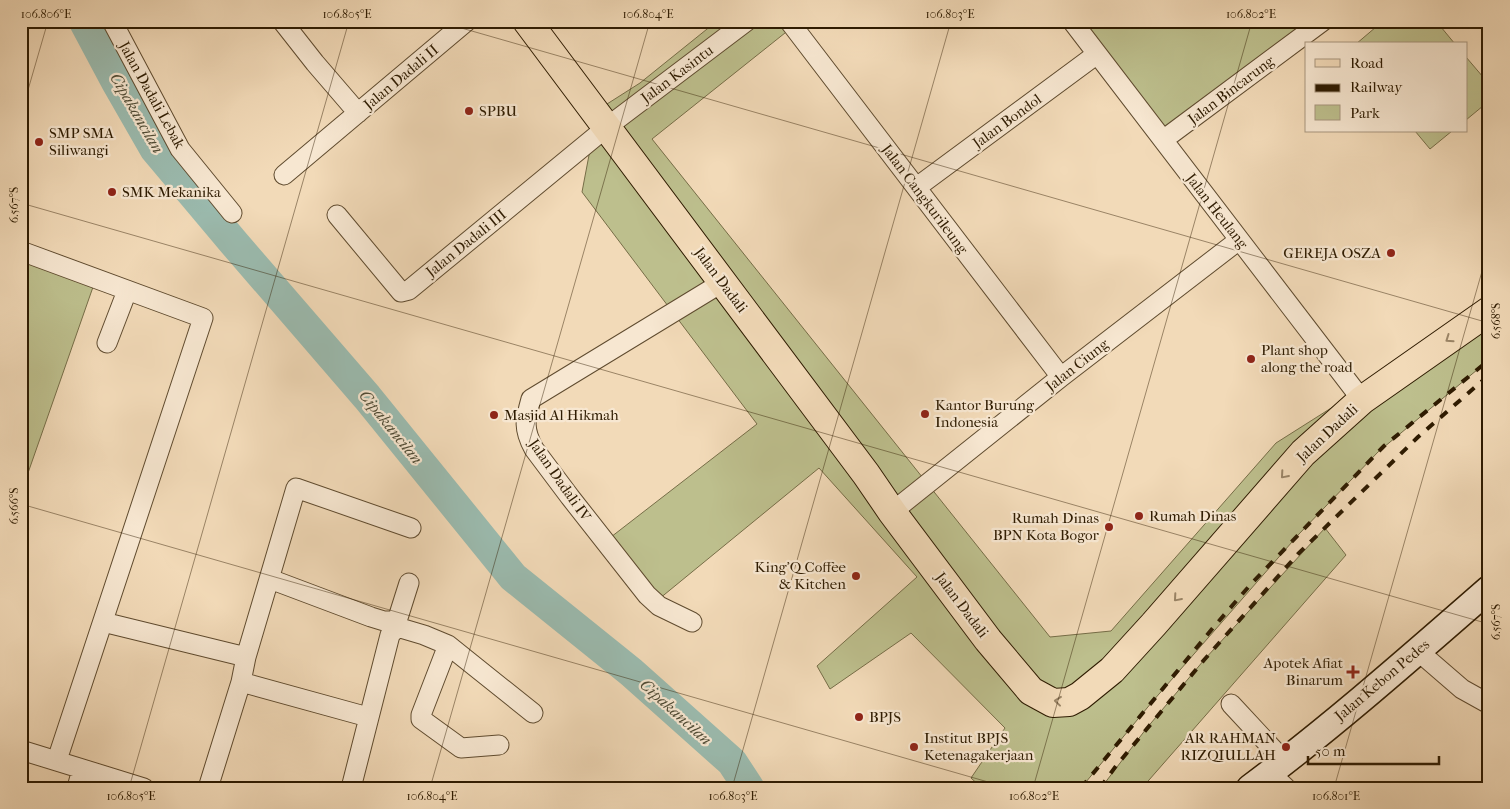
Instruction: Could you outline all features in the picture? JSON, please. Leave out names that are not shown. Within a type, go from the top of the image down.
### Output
[{"type":"main road","name":"Jalan Dadali","points":[[528,21],[988,640],[1031,691],[1053,703],[1069,702],[1080,696],[1112,670],[1303,453],[1362,400],[1489,311]]},
{"type":"main road","name":"Jalan Kebon Pedes","points":[[1273,777],[1489,589]]},
{"type":"street","name":"Jalan Dadali Lebak","points":[[112,21],[180,149],[232,213]]},
{"type":"street","name":"Jalan Dadali II","points":[[282,21],[358,113]]},
{"type":"street","name":"Jalan Dadali II","points":[[284,175],[467,21]]},
{"type":"street","name":"Jalan Kasintu","points":[[607,128],[747,21]]},
{"type":"street","name":"Jalan Cangkurileung","points":[[789,21],[1061,377]]},
{"type":"street","name":"Jalan Heulang","points":[[1072,21],[1362,400]]},
{"type":"street","name":"Jalan Bincarung","points":[[1163,140],[1323,21]]},
{"type":"street","name":"Jalan Bondol","points":[[917,187],[1097,54]]},
{"type":"street","name":"Jalan Dadali III","points":[[337,215],[401,292],[409,290],[607,128]]},
{"type":"street","name":"Jalan Ciung","points":[[892,512],[1061,377],[1240,240]]},
{"type":"street","points":[[21,251],[203,318],[58,760]]},
{"type":"street","name":"Jalan Dadali IV","points":[[692,622],[659,606],[647,595],[534,448],[524,422],[531,399],[723,282]]},
{"type":"street","points":[[107,343],[127,291]]},
{"type":"street","points":[[208,788],[241,682],[246,657],[296,488],[410,528]]},
{"type":"street","points":[[270,579],[377,619],[397,624],[448,645],[533,713]]},
{"type":"street","points":[[351,788],[390,635],[397,624],[409,583]]},
{"type":"street","points":[[103,622],[246,657]]},
{"type":"street","points":[[448,645],[421,719],[461,748],[499,745]]},
{"type":"street","points":[[1418,651],[1462,689],[1489,704]]},
{"type":"street","points":[[241,682],[368,717]]},
{"type":"street","points":[[1231,704],[1273,777]]},
{"type":"street","points":[[21,750],[144,788]]},
{"type":"street","points":[[77,788],[82,769]]},
{"type":"green space","points":[[717,21],[800,21],[652,139],[1050,637],[1111,631],[1276,443],[1489,308],[1489,360],[1378,452],[1299,534],[1152,702],[1081,788],[982,788],[971,778],[1005,728],[911,633],[830,689],[817,666],[917,577],[819,468],[659,599],[611,537],[757,424],[582,192],[596,111],[640,83]]},
{"type":"green space","points":[[1071,21],[1325,21],[1163,140]]},
{"type":"green space","points":[[1383,21],[1436,21],[1453,42],[1358,42]]},
{"type":"green space","points":[[1468,59],[1489,84],[1489,101],[1468,118]]},
{"type":"green space","points":[[1416,132],[1451,132],[1430,149]]},
{"type":"green space","points":[[21,260],[93,287],[21,493]]},
{"type":"green space","points":[[1325,528],[1346,555],[1142,788],[1101,788],[1146,729],[1204,660]]},
{"type":"waterway","name":"Cipakancilan","points":[[84,21],[155,149],[367,397],[513,577],[631,672],[732,762],[749,788]]},
{"type":"railway","points":[[1081,788],[1251,584],[1384,446],[1489,360]]},
{"type":"railway","points":[[1100,788],[1204,660],[1298,554],[1418,437],[1489,375]]},
{"type":"place","name":"SPBU","points":[[469,111]]},
{"type":"place","name":"SMP SMA Siliwangi","points":[[39,142]]},
{"type":"place","name":"SMK Mekanika","points":[[112,192]]},
{"type":"place","name":"GEREJA OSZA","points":[[1391,253]]},
{"type":"place","name":"Plant shop along the road","points":[[1251,359]]},
{"type":"place","name":"Kantor Burung Indonesia","points":[[925,414]]},
{"type":"place","name":"Masjid Al Hikmah","points":[[494,415]]},
{"type":"place","name":"Rumah Dinas","points":[[1139,516]]},
{"type":"place","name":"Rumah Dinas BPN Kota Bogor","points":[[1109,527]]},
{"type":"place","name":"King'Q Coffee & Kitchen","points":[[856,576]]},
{"type":"place","name":"Apotek Afiat Binarum","points":[[1353,672]]},
{"type":"place","name":"BPJS","points":[[859,717]]},
{"type":"place","name":"Institut BPJS Ketenagakerjaan","points":[[914,747]]},
{"type":"place","name":"AR RAHMAN RIZQIULLAH","points":[[1286,747]]}]
